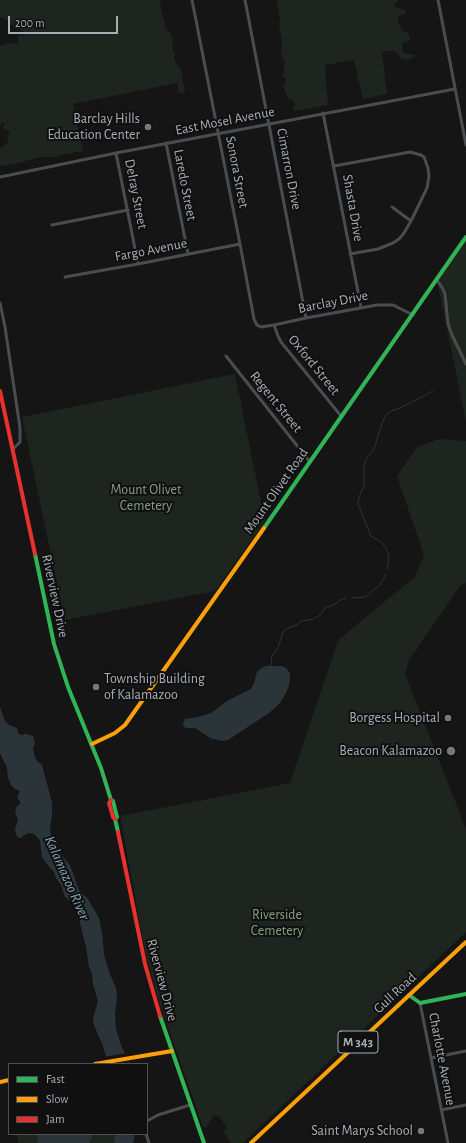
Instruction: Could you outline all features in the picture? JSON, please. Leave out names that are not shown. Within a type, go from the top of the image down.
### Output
[{"type":"street","name":"Sonora Street","points":[[192,0],[254,319],[257,325]]},
{"type":"street","name":"Cimarron Drive","points":[[245,0],[306,318]]},
{"type":"street","points":[[438,0],[466,145]]},
{"type":"street","name":"East Mosel Avenue","points":[[0,177],[166,143],[455,88]]},
{"type":"street","name":"Shasta Drive","points":[[323,113],[361,307]]},
{"type":"street","name":"Laredo Street","points":[[166,143],[188,254]]},
{"type":"street","points":[[334,166],[410,152],[422,155],[428,168],[429,185],[412,221],[404,233],[393,243],[378,249],[350,254]]},
{"type":"street","name":"Delray Street","points":[[116,153],[138,264]]},
{"type":"street","points":[[392,207],[412,221]]},
{"type":"street","points":[[52,225],[128,210]]},
{"type":"street","name":"Mount Olivet Road","points":[[92,744],[115,733],[125,725],[466,237]]},
{"type":"street","name":"Fargo Avenue","points":[[65,277],[240,244]]},
{"type":"street","points":[[437,280],[445,294],[448,324],[466,364]]},
{"type":"street","points":[[0,304],[5,327],[20,428],[20,442],[12,450]]},
{"type":"street","name":"Barclay Drive","points":[[257,325],[261,327],[274,325],[378,304],[393,305],[412,315]]},
{"type":"street","name":"Oxford Street","points":[[274,325],[281,342],[341,416]]},
{"type":"street","name":"Regent Street","points":[[226,356],[310,462]]},
{"type":"street","name":"Riverview Drive","points":[[0,391],[54,644],[68,687],[92,744],[111,800],[109,803],[115,819],[145,964],[162,1023],[204,1143]]},
{"type":"street","name":"Gull Road","points":[[251,1143],[466,942]]},
{"type":"street","points":[[409,995],[420,1003],[466,994]]},
{"type":"street","name":"Charlotte Avenue","points":[[420,1003],[448,1143]]},
{"type":"street","points":[[100,1063],[172,1051]]},
{"type":"street","points":[[431,1058],[466,1051]]},
{"type":"street","points":[[148,1120],[158,1115],[190,1105]]},
{"type":"street","points":[[441,1110],[466,1106]]},
{"type":"green space","points":[[0,0],[160,0],[165,27],[171,34],[173,44],[172,50],[175,52],[174,59],[181,70],[185,92],[179,93],[177,83],[73,104],[83,152],[76,151],[71,154],[64,154],[55,157],[40,157],[15,164],[0,166],[0,148],[9,141],[7,136],[10,132],[4,129],[3,126],[5,123],[3,122],[0,125],[0,46],[8,43],[18,44],[18,35],[24,35],[24,31],[14,28],[9,21],[0,17]]},
{"type":"green space","points":[[277,0],[398,0],[394,6],[400,9],[405,9],[406,12],[398,16],[398,22],[402,31],[408,33],[410,40],[402,43],[402,49],[404,53],[413,54],[415,56],[411,59],[404,60],[399,57],[395,51],[382,52],[387,94],[363,99],[354,60],[325,65],[328,105],[295,111],[293,109],[294,101],[288,98],[283,87],[286,83],[286,79],[283,77],[285,64],[281,52],[282,42]]},
{"type":"green space","points":[[466,237],[466,422],[437,280]]},
{"type":"green space","name":"Mount Olivet Cemetery","points":[[235,374],[265,522],[215,591],[65,620],[22,417]]},
{"type":"green space","name":"Riverside Cemetery","points":[[439,439],[466,441],[466,583],[460,586],[409,660],[405,674],[466,829],[466,932],[244,1142],[231,1143],[223,1131],[227,1128],[219,1116],[214,1115],[206,1128],[203,1127],[157,996],[145,951],[120,816],[290,783],[338,641],[415,577],[424,555],[397,476],[417,447]]},
{"type":"green space","points":[[17,1135],[115,1135],[114,1143],[18,1143]]},
{"type":"water","points":[[266,666],[281,666],[286,668],[290,673],[289,685],[286,693],[280,703],[269,713],[228,740],[222,741],[210,738],[195,728],[184,727],[183,723],[185,719],[211,713],[227,701],[251,689],[257,672]]},
{"type":"water","name":"Kalamazoo River","points":[[0,707],[5,721],[9,725],[17,728],[18,733],[21,735],[26,734],[33,736],[35,743],[33,748],[34,754],[37,761],[42,765],[52,803],[50,827],[51,835],[63,857],[70,865],[79,890],[88,899],[99,918],[104,954],[109,972],[116,988],[116,1029],[122,1048],[130,1063],[108,1063],[103,1046],[94,1025],[93,1019],[98,1001],[78,915],[73,903],[65,897],[54,872],[42,857],[40,841],[38,838],[34,834],[29,833],[21,838],[17,837],[15,829],[18,819],[15,811],[17,806],[20,804],[20,801],[17,798],[20,791],[11,785],[8,778],[7,768],[0,753]]},
{"type":"water","points":[[37,1135],[92,1135],[89,1143],[38,1143]]},
{"type":"water","points":[[115,1135],[135,1135],[133,1143],[114,1143]]},
{"type":"pier","points":[[127,1053],[132,1062],[106,1063],[104,1057]]},
{"type":"waterway","points":[[387,569],[389,556],[386,548],[381,542],[371,536],[358,504],[359,497],[364,486],[364,465],[374,449],[385,416],[391,411],[398,409],[433,391]]},
{"type":"waterway","points":[[352,598],[365,597],[380,585],[386,574]]},
{"type":"waterway","points":[[271,666],[272,656],[278,648],[283,632],[301,621],[313,619],[319,616],[326,607],[346,598]]},
{"type":"traffic: fast","points":[[264,528],[466,237]]},
{"type":"traffic: fast","points":[[35,554],[54,644],[68,687],[101,768],[111,800],[113,801],[117,817],[115,819],[118,832]]},
{"type":"traffic: fast","points":[[409,995],[420,1003],[466,994]]},
{"type":"traffic: fast","points":[[160,1016],[204,1143]]},
{"type":"traffic: slow","points":[[92,744],[115,733],[125,725],[264,528]]},
{"type":"traffic: slow","points":[[251,1143],[466,942]]},
{"type":"traffic: slow","points":[[101,1063],[172,1051]]},
{"type":"traffic: slow","points":[[0,1082],[8,1080]]},
{"type":"traffic: jam","points":[[0,391],[35,554]]},
{"type":"traffic: jam","points":[[111,800],[109,803],[115,819]]},
{"type":"traffic: jam","points":[[118,832],[145,964],[160,1016]]},
{"type":"place","name":"Barclay Hills Education Center","points":[[148,127]]},
{"type":"place","name":"Township Building of Kalamazoo","points":[[96,687]]},
{"type":"place","name":"Borgess Hospital","points":[[448,718]]},
{"type":"place","name":"Beacon Kalamazoo","points":[[451,751]]},
{"type":"place","name":"Saint Marys School","points":[[421,1131]]}]
